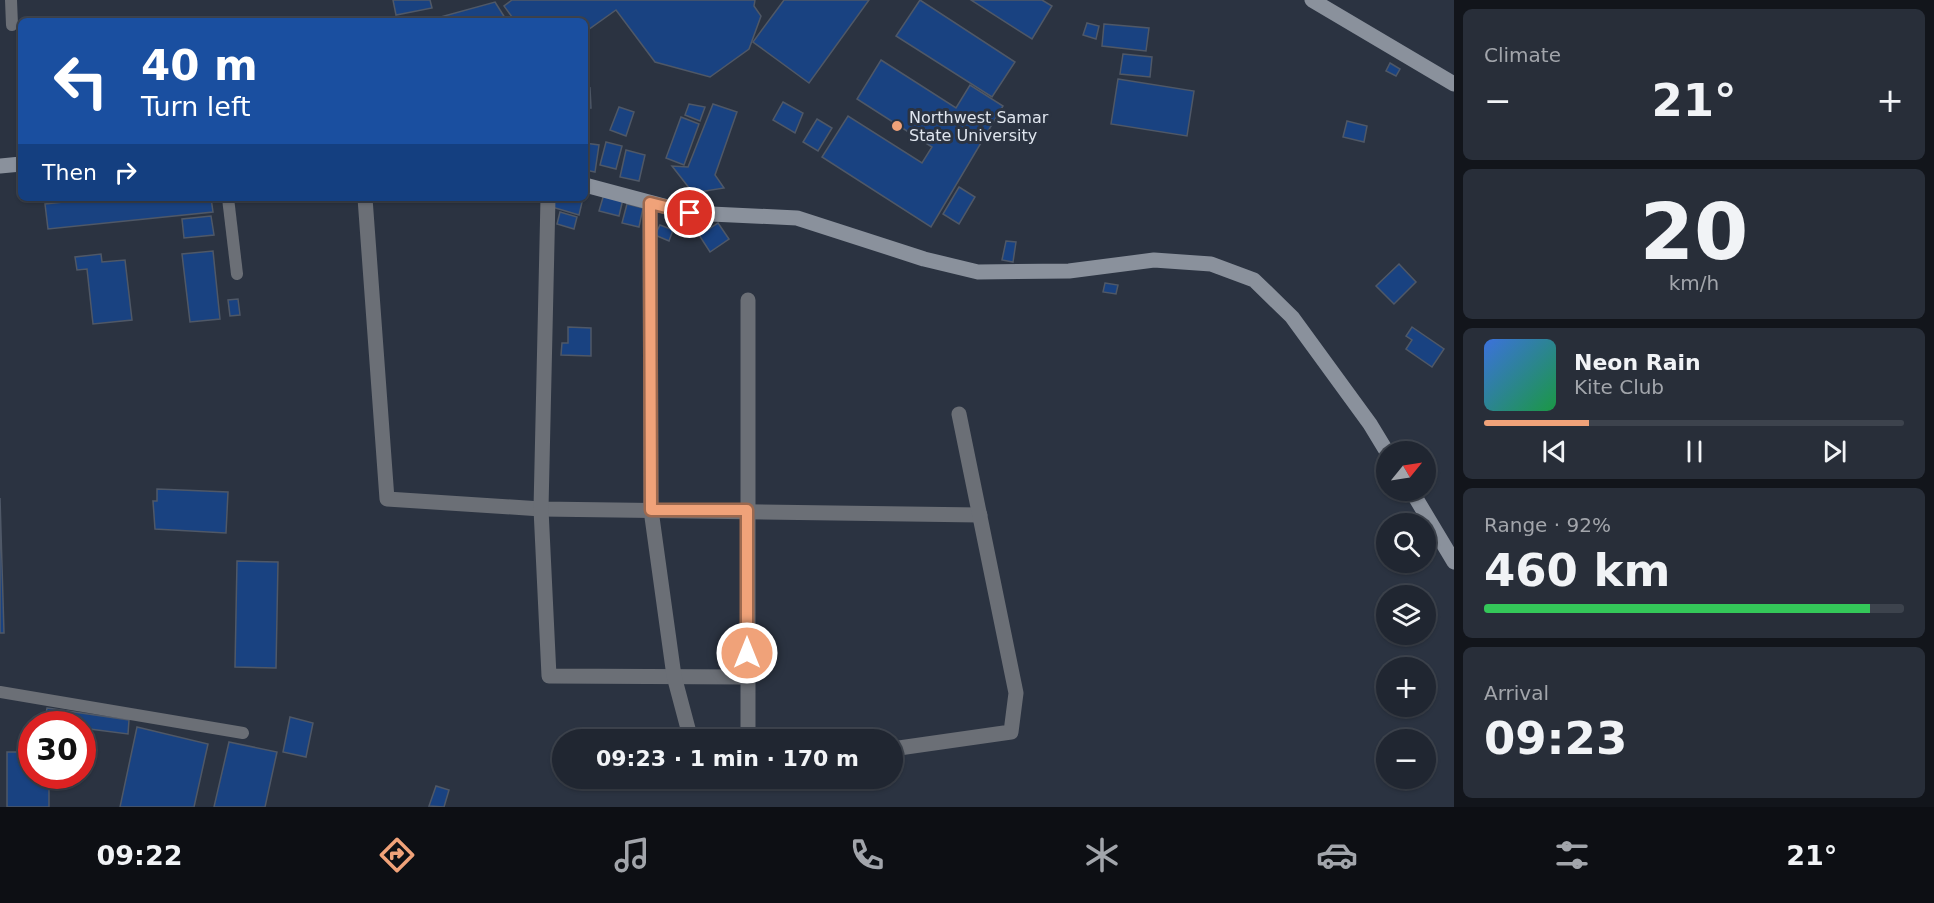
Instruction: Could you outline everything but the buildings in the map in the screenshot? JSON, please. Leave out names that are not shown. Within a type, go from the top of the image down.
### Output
[{"type":"street","points":[[1312,0],[1454,84]]},
{"type":"street","points":[[0,166],[18,164]]},
{"type":"street","points":[[588,186],[690,213],[797,218],[924,259],[978,272],[1069,272],[1154,260],[1211,264],[1254,280],[1292,317],[1380,441]]},
{"type":"street","points":[[365,201],[387,499],[541,509],[747,510],[980,515]]},
{"type":"street","points":[[548,201],[541,509],[549,676],[747,677]]},
{"type":"street","points":[[650,203],[651,510],[675,676],[688,729]]},
{"type":"street","points":[[748,300],[748,729]]},
{"type":"street","points":[[903,747],[1011,732],[1016,693],[959,414]]},
{"type":"street","points":[[1418,501],[1454,562]]},
{"type":"lane","points":[[11,0],[12,25]]},
{"type":"lane","points":[[228,201],[237,274]]},
{"type":"lane","points":[[0,692],[243,733]]},
{"type":"place","name":"Northwest Samar State University","points":[[897,126]]},
{"type":"route","points":[[690,213],[650,203],[651,510],[747,510],[747,653]]}]
